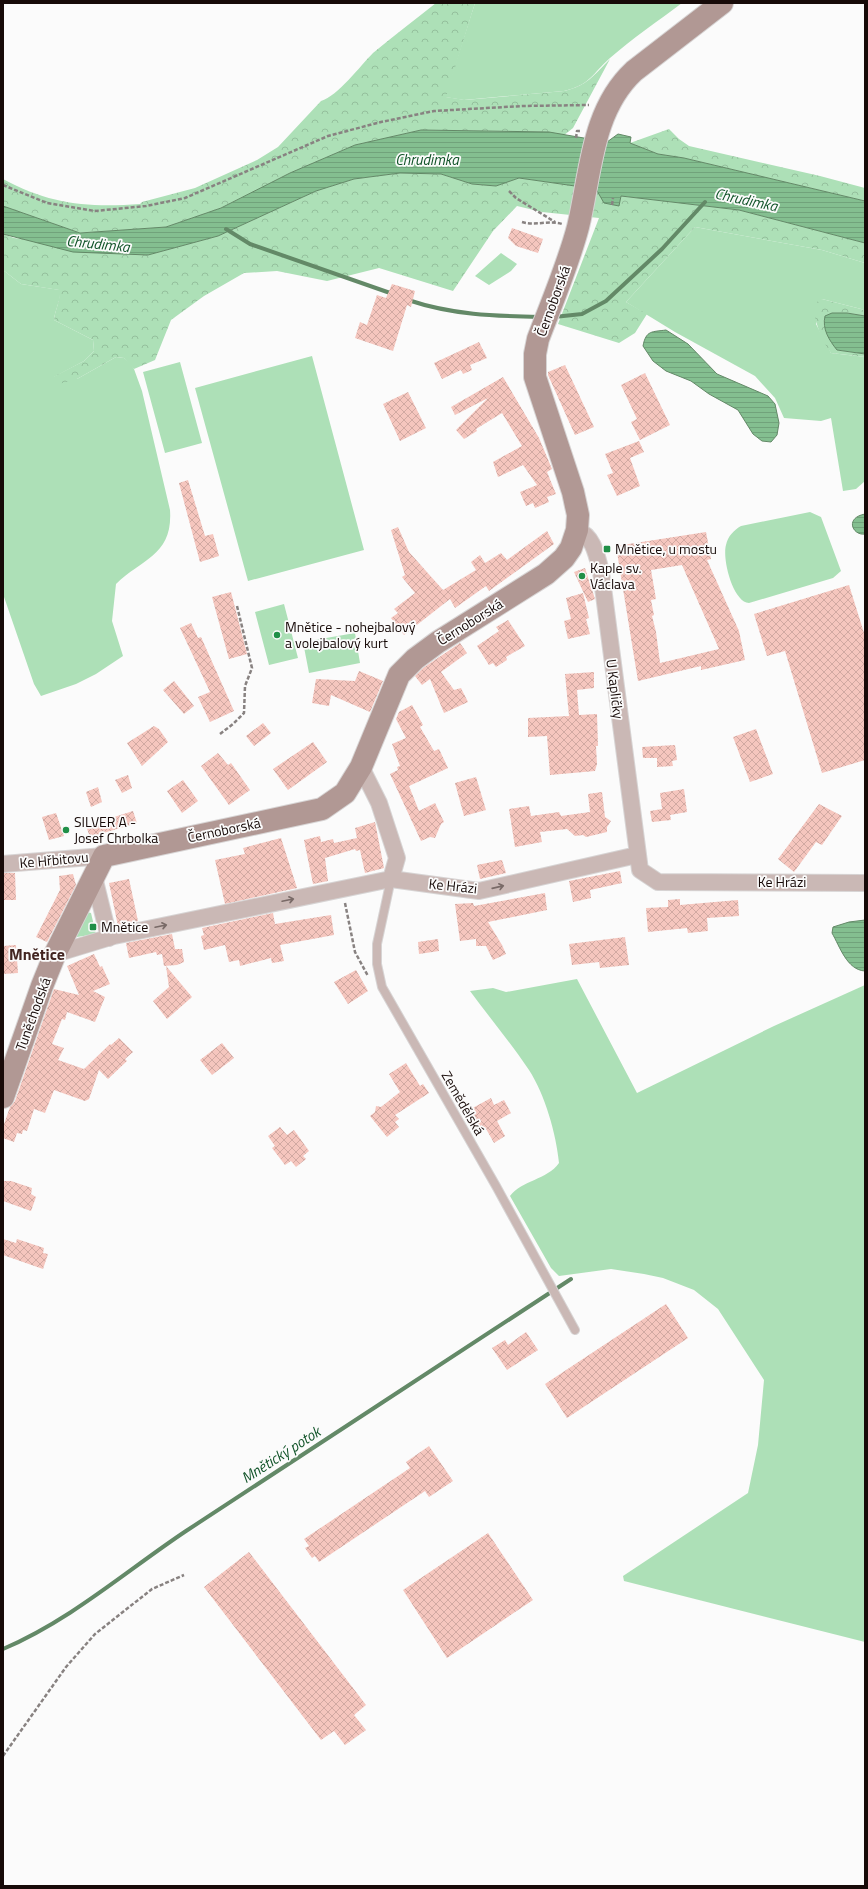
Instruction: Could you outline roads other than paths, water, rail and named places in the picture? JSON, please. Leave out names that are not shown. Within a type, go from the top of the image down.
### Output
[{"type":"street","name":"Černoborská","points":[[104,856],[322,809],[345,793],[361,767],[399,675],[415,659],[438,642],[552,570],[564,558],[571,548],[578,530],[578,515],[573,492],[535,377],[535,354],[538,339],[578,228],[599,128],[607,106],[618,87],[634,71],[722,3]]},
{"type":"street","name":"U Kapličky","points":[[578,530],[584,533],[595,550],[600,572],[637,855]]},
{"type":"street","points":[[361,767],[379,803],[397,858],[391,878]]},
{"type":"street","name":"Ke Hrázi","points":[[55,954],[109,938],[391,878],[479,891],[637,855],[640,870],[658,882],[865,882]]},
{"type":"street","points":[[55,954],[104,856]]},
{"type":"street","name":"Ke Hřbitovu","points":[[3,864],[104,856]]},
{"type":"street","points":[[94,877],[109,938]]},
{"type":"street","name":"Tuněchodská","points":[[3,1097],[42,986],[55,954]]},
{"type":"lane","name":"Zemědělská","points":[[391,878],[377,944],[377,964],[382,987],[496,1186],[575,1330]]},
{"type":"water","name":"Chrudimka","points":[[421,130],[549,132],[607,142],[618,134],[631,137],[630,143],[658,154],[684,158],[865,201],[865,243],[739,210],[621,196],[619,206],[604,203],[596,189],[519,178],[496,186],[472,184],[441,174],[400,173],[354,179],[316,191],[218,236],[148,255],[73,252],[3,234],[3,206],[80,233],[166,227],[221,208],[290,173],[355,145]]},
{"type":"water","points":[[832,313],[847,313],[865,316],[865,354],[837,350],[829,338],[824,325],[825,316]]},
{"type":"water","points":[[666,330],[688,344],[717,374],[768,396],[775,404],[779,423],[777,435],[771,442],[762,441],[753,434],[738,410],[709,394],[691,381],[666,371],[653,361],[643,346],[644,341],[650,333]]},
{"type":"water","points":[[865,514],[865,534],[861,534],[854,530],[853,523],[854,519],[858,516]]},
{"type":"water","points":[[865,920],[865,971],[853,967],[841,951],[832,933],[833,927],[849,922]]},
{"type":"waterway","points":[[554,317],[582,314],[606,301],[662,249],[705,202]]},
{"type":"waterway","points":[[226,229],[250,244],[393,294]]},
{"type":"waterway","points":[[408,300],[457,312],[540,317]]},
{"type":"waterway","name":"Mnětický potok","points":[[3,1649],[52,1624],[98,1594],[186,1531],[571,1279]]},
{"type":"place","name":"Mnětice, u mostu","points":[[607,549]]},
{"type":"place","name":"Kaple sv. Václava","points":[[582,576]]},
{"type":"place","name":"Mnětice - nohejbalový a volejbalový kurt","points":[[277,635]]},
{"type":"place","name":"SILVER A - Josef Chrbolka","points":[[66,830]]},
{"type":"place","name":"Mnětice","points":[[93,927]]},
{"type":"district","name":"Mnětice","points":[[37,954]]}]
